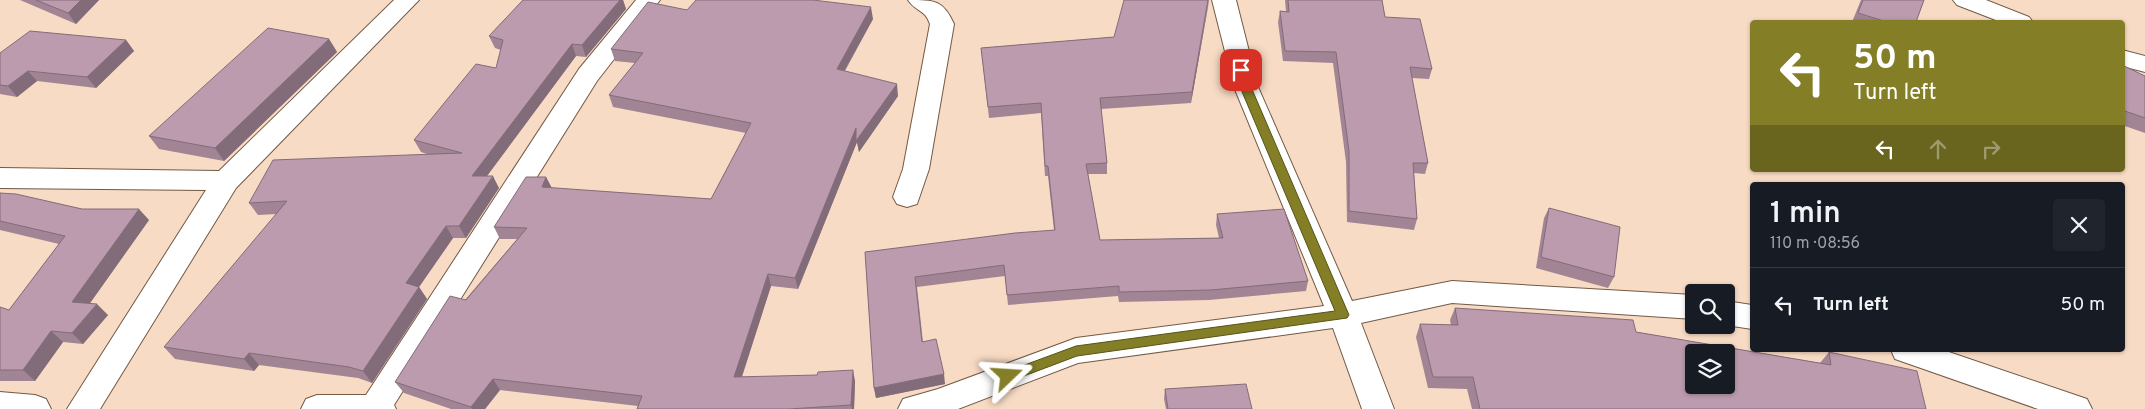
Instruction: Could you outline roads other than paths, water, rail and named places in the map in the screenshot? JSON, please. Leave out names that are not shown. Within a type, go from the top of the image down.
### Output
[{"type":"street","points":[[83,409],[226,181],[407,0]]},
{"type":"street","points":[[317,409],[377,408],[588,75],[648,0]]},
{"type":"street","points":[[907,197],[916,168],[942,24],[936,11],[920,0]]},
{"type":"street","points":[[1224,0],[1246,87],[1343,315],[1378,409]]},
{"type":"street","points":[[1965,0],[2016,20]]},
{"type":"street","points":[[2125,59],[2145,64]]},
{"type":"street","points":[[0,178],[226,181]]},
{"type":"street","points":[[931,407],[1076,351],[1343,315],[1452,292],[1685,306]]},
{"type":"street","points":[[1735,314],[1750,317]]},
{"type":"street","points":[[1912,352],[2076,409]]},
{"type":"street","points":[[0,405],[36,409]]}]
